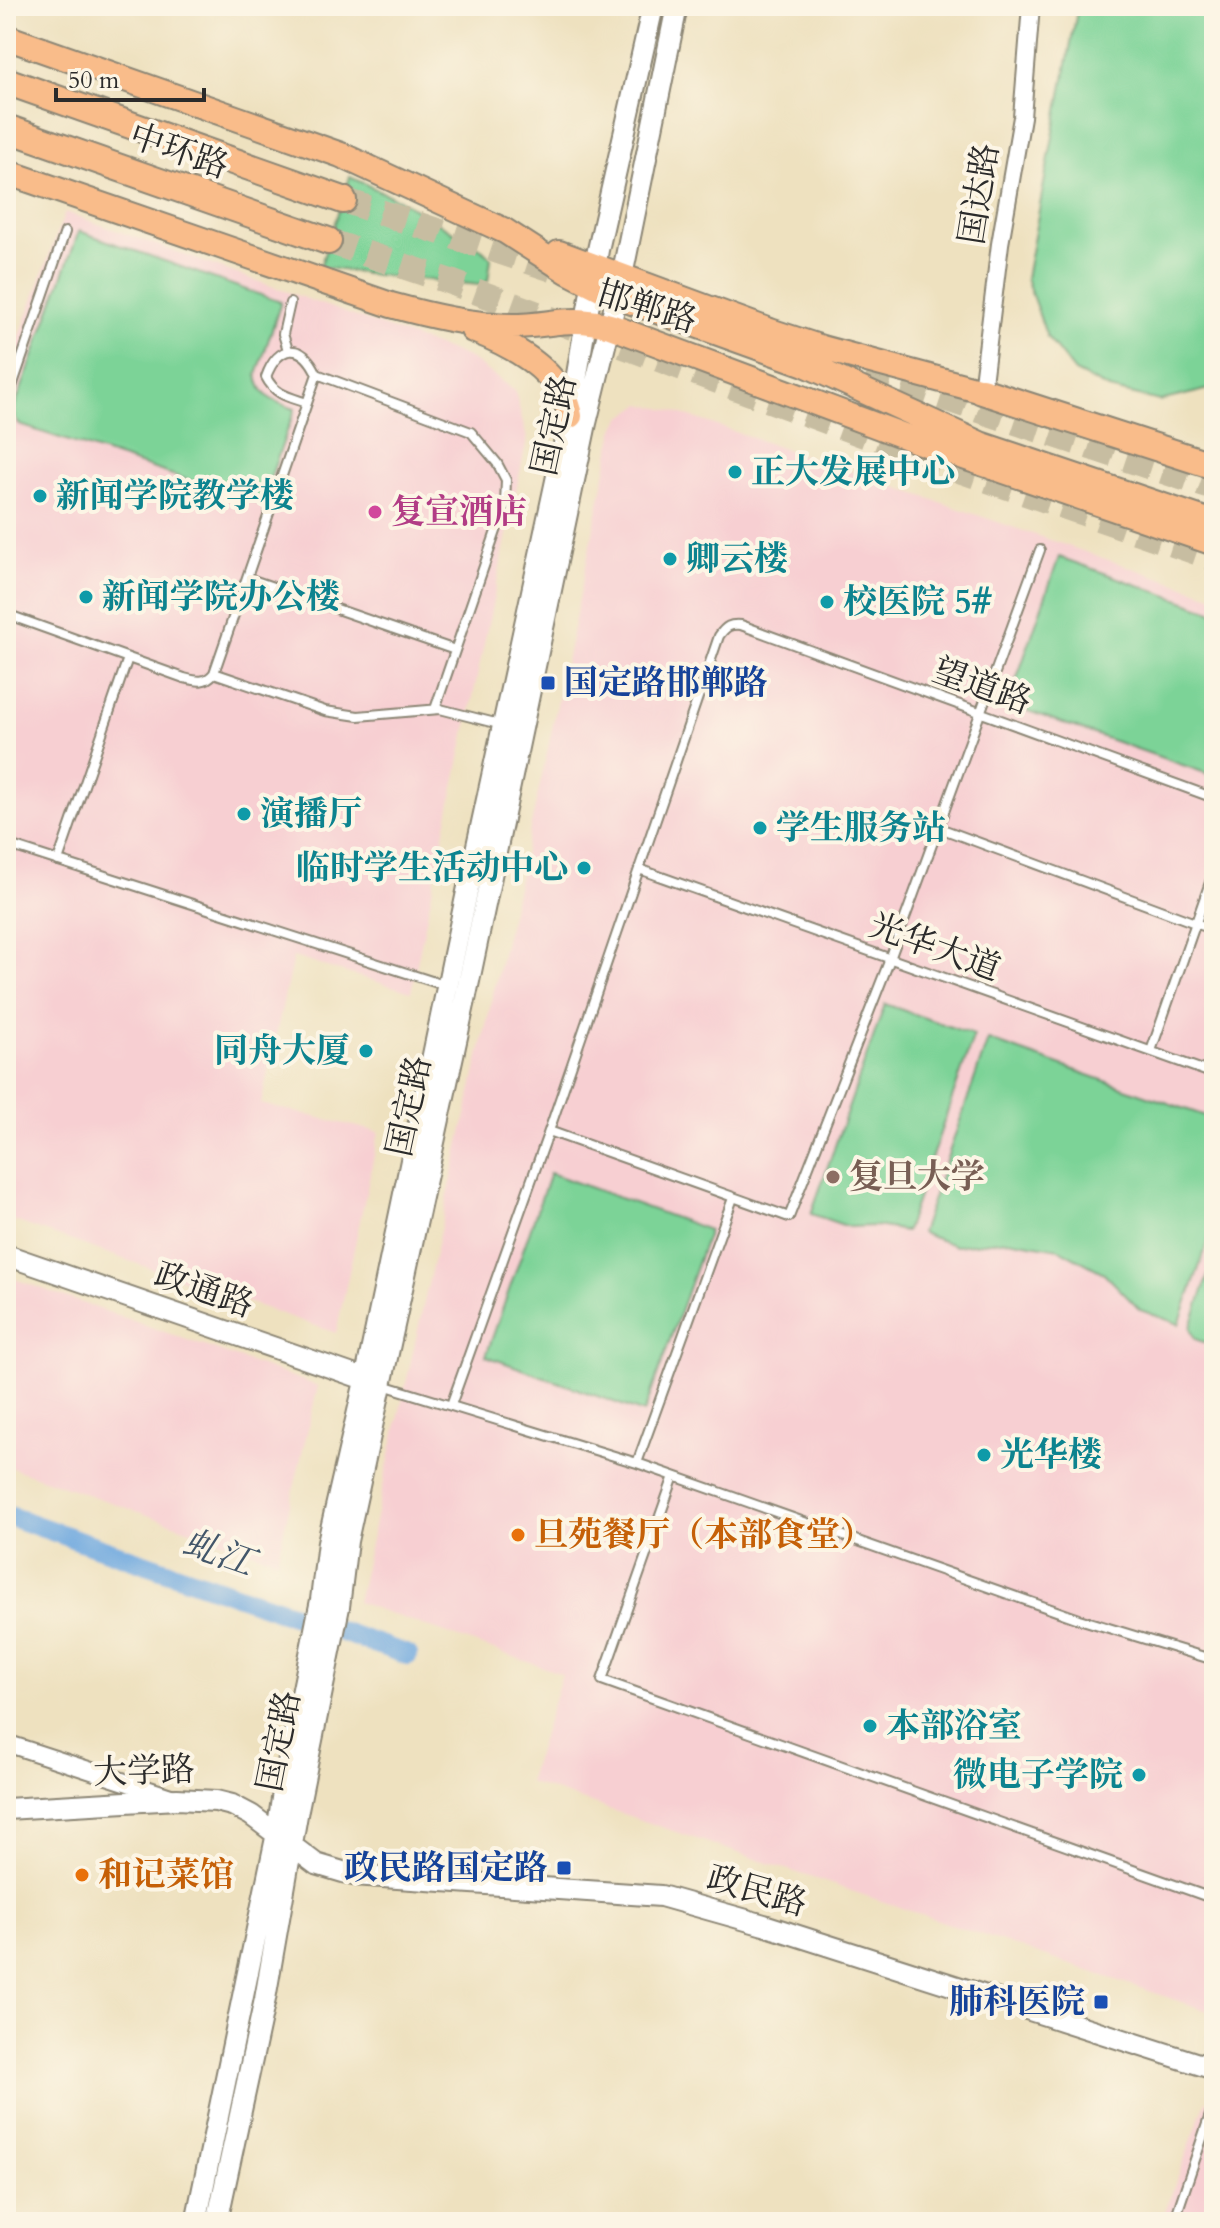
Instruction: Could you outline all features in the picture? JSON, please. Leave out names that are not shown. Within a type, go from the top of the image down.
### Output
[{"type":"highway","name":"中环路","points":[[6,81],[343,200]]},
{"type":"highway","name":"中环路","points":[[6,128],[328,241]]},
{"type":"highway","points":[[982,391],[1214,466]]},
{"type":"main road","name":"邯郸路","points":[[6,37],[341,155],[594,276],[816,369],[980,444],[1214,523]]},
{"type":"main road","name":"邯郸路","points":[[6,172],[391,305],[433,316],[477,324],[513,326],[565,319],[598,323],[920,442],[1214,543]]},
{"type":"main road","name":"邯郸路","points":[[620,287],[822,348],[982,391]]},
{"type":"main road","points":[[433,316],[477,331],[528,359],[543,370],[563,393],[570,416]]},
{"type":"street","name":"国定路","points":[[196,2222],[277,1833],[330,1604],[328,1542],[373,1382],[516,764],[586,423],[598,323],[594,276],[653,6]]},
{"type":"street","name":"国定路","points":[[373,1382],[448,986],[570,416],[598,323],[620,287],[677,6]]},
{"type":"street","name":"国达路","points":[[982,391],[1000,244],[1022,117],[1031,6]]},
{"type":"street","name":"政通路","points":[[6,1255],[373,1382]]},
{"type":"street","name":"国定路","points":[[217,2222],[265,1999],[292,1847],[318,1659]]},
{"type":"street","points":[[6,1743],[177,1799]]},
{"type":"street","name":"大学路","points":[[6,1809],[177,1799],[232,1805],[277,1833]]},
{"type":"street","name":"政民路","points":[[277,1833],[316,1864],[353,1875],[661,1896],[779,1930],[1214,2069]]},
{"type":"lane","points":[[6,404],[65,232]]},
{"type":"lane","points":[[288,350],[283,334],[290,303]]},
{"type":"lane","points":[[307,403],[280,395],[266,377],[278,356],[288,350],[305,356],[317,374],[471,432],[497,463],[506,480],[505,505],[435,709]]},
{"type":"lane","points":[[6,614],[184,678],[201,682],[208,680],[214,673],[317,374]]},
{"type":"lane","points":[[549,1131],[789,1217],[890,959],[1040,550]]},
{"type":"lane","points":[[247,578],[455,650]]},
{"type":"lane","name":"望道路","points":[[639,869],[719,636],[731,624],[741,625],[1214,798]]},
{"type":"lane","points":[[58,861],[128,658]]},
{"type":"lane","points":[[214,673],[325,711],[358,716],[435,709],[504,725]]},
{"type":"lane","points":[[937,827],[1214,930]]},
{"type":"lane","points":[[6,844],[448,986]]},
{"type":"lane","points":[[451,1405],[639,869]]},
{"type":"lane","name":"光华大道","points":[[639,869],[1214,1074]]},
{"type":"lane","points":[[1151,1051],[1214,871]]},
{"type":"lane","points":[[637,1463],[733,1198]]},
{"type":"lane","points":[[373,1382],[637,1463],[1079,1619],[1214,1660]]},
{"type":"lane","points":[[674,1476],[602,1680],[1214,1899]]},
{"type":"lane","points":[[1174,2222],[1214,2103]]},
{"type":"shaded area","points":[[65,212],[468,357],[515,391],[527,439],[411,992],[293,957],[261,1104],[379,1132],[336,1333],[6,1218],[6,374]]},
{"type":"shaded area","name":"复旦大学","points":[[641,404],[674,411],[1214,596],[1214,2013],[528,1782],[562,1674],[357,1602],[547,753],[614,431],[621,418]]},
{"type":"shaded area","points":[[6,1276],[318,1386],[277,1560],[6,1466]]},
{"type":"shaded area","points":[[1206,2101],[1214,2103],[1214,2222],[1161,2222]]},
{"type":"green space","points":[[1078,6],[1214,6],[1214,388],[1160,401],[1109,389],[1075,372],[1047,337],[1026,278]]},
{"type":"green space","points":[[350,177],[403,202],[483,250],[491,258],[488,281],[480,285],[320,267]]},
{"type":"green space","points":[[79,231],[281,302],[257,375],[265,394],[295,409],[261,504],[20,425],[15,418],[15,406]]},
{"type":"green space","points":[[1059,557],[1214,612],[1214,776],[1008,704]]},
{"type":"green space","points":[[885,1004],[974,1035],[906,1231],[876,1226],[849,1227],[811,1214]]},
{"type":"green space","points":[[988,1040],[1214,1119],[1214,1225],[1179,1324],[1140,1310],[1104,1273],[1059,1249],[1008,1240],[956,1246],[921,1233]]},
{"type":"green space","points":[[550,1173],[709,1230],[644,1413],[486,1356]]},
{"type":"green space","points":[[1214,1258],[1214,1346],[1195,1339],[1190,1329]]},
{"type":"waterway","name":"虬江","points":[[6,1515],[408,1655]]},
{"type":"tunnel","points":[[343,200],[565,273]]},
{"type":"tunnel","points":[[328,241],[448,281],[956,469],[1214,558]]},
{"type":"tunnel","points":[[830,360],[1214,488]]},
{"type":"place","name":"正大发展中心","points":[[735,472]]},
{"type":"place","name":"新闻学院教学楼","points":[[40,496]]},
{"type":"place","name":"复宣酒店","points":[[375,512]]},
{"type":"place","name":"卿云楼","points":[[670,559]]},
{"type":"place","name":"新闻学院办公楼","points":[[86,597]]},
{"type":"place","name":"校医院 5#","points":[[827,602]]},
{"type":"place","name":"国定路邯郸路","points":[[548,683]]},
{"type":"place","name":"演播厅","points":[[244,814]]},
{"type":"place","name":"学生服务站","points":[[760,828]]},
{"type":"place","name":"临时学生活动中心","points":[[584,868]]},
{"type":"place","name":"同舟大厦","points":[[366,1051]]},
{"type":"place","name":"复旦大学","points":[[833,1177]]},
{"type":"place","name":"光华楼","points":[[984,1455]]},
{"type":"place","name":"旦苑餐厅（本部食堂）","points":[[518,1535]]},
{"type":"place","name":"本部浴室","points":[[870,1726]]},
{"type":"place","name":"微电子学院","points":[[1139,1775]]},
{"type":"place","name":"政民路国定路","points":[[564,1868]]},
{"type":"place","name":"和记菜馆","points":[[82,1875]]},
{"type":"place","name":"肺科医院","points":[[1101,2002]]}]
